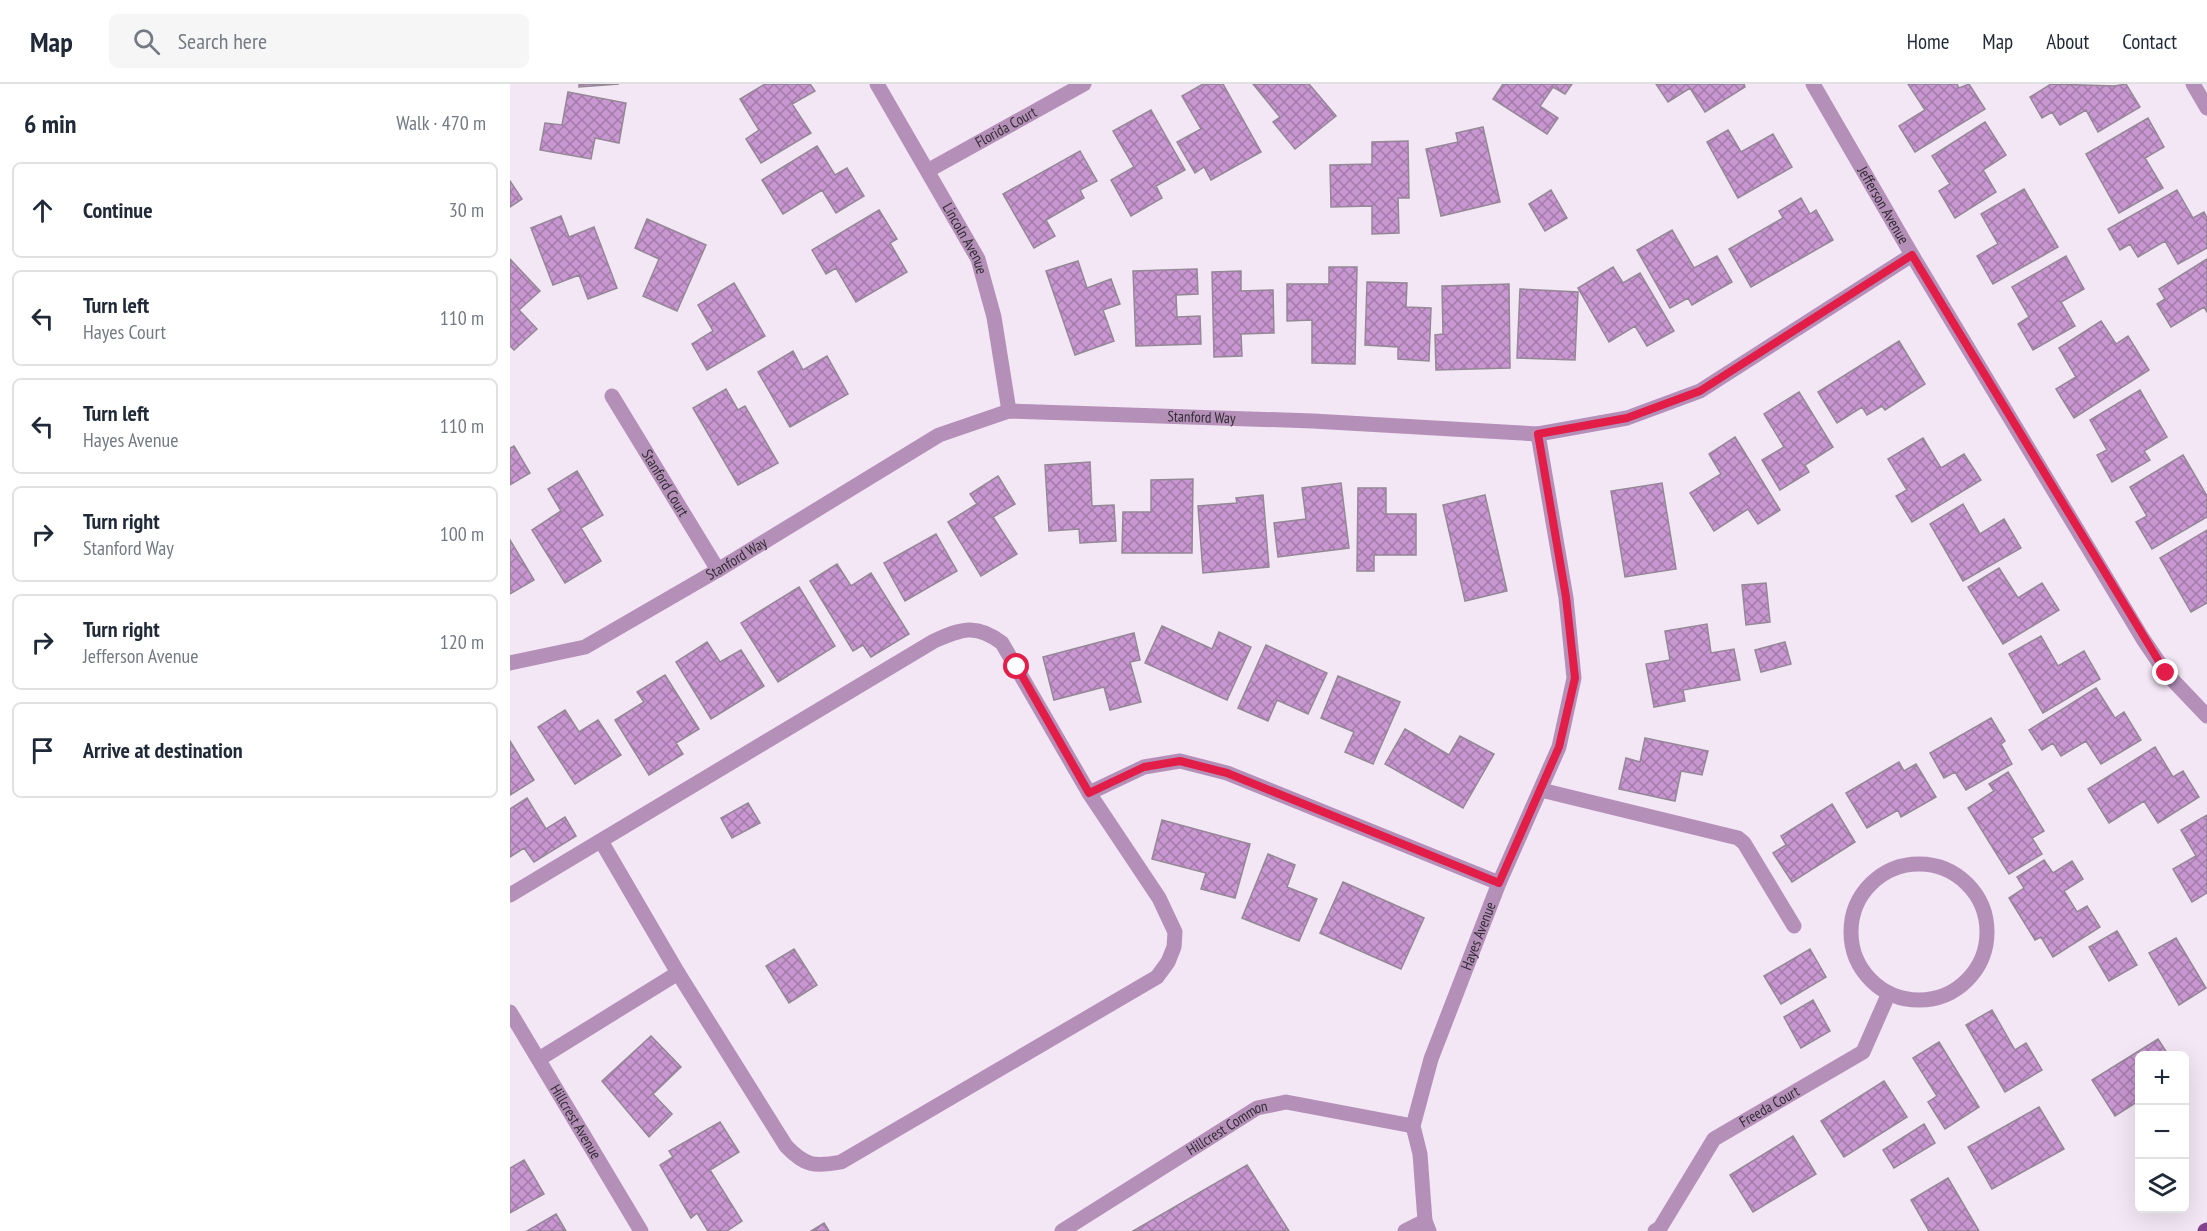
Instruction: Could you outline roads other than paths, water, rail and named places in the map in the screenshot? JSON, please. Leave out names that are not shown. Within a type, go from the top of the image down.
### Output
[{"type":"street","name":"Lincoln Avenue","points":[[877,84],[929,170],[978,259],[994,316],[1009,411]]},
{"type":"street","name":"Florida Court","points":[[929,170],[1084,84]]},
{"type":"street","name":"Jefferson Avenue","points":[[1813,84],[1912,255],[2143,639],[2166,673],[2207,716]]},
{"type":"street","points":[[2193,84],[2207,108]]},
{"type":"street","name":"Stanford Way","points":[[510,663],[585,647],[718,570],[939,435],[1009,411],[1313,422],[1538,434],[1627,418],[1700,391],[1912,255]]},
{"type":"street","name":"Stanford Court","points":[[612,396],[718,570]]},
{"type":"street","name":"Hayes Avenue","points":[[1427,1226],[1420,1154],[1413,1126],[1431,1059],[1499,883],[1559,747],[1575,678],[1566,597],[1538,434]]},
{"type":"street","points":[[510,895],[924,648],[961,629],[990,634],[1002,643],[1089,793],[1159,898],[1176,932],[1174,947],[1168,962],[1157,977],[841,1162],[821,1166],[800,1161],[786,1146],[678,973],[601,841]]},
{"type":"street","points":[[1089,793],[1144,767],[1180,761],[1227,773],[1499,883]]},
{"type":"street","points":[[1541,790],[1738,838],[1744,843],[1794,926]]},
{"type":"street","points":[[1923,864],[1946,869],[1965,881],[1979,898],[1987,929],[1987,940],[1981,961],[1969,979],[1951,992],[1931,999],[1909,1000],[1889,993],[1870,980],[1856,960],[1850,938],[1852,914],[1862,893],[1879,876],[1899,866],[1923,864]]},
{"type":"street","points":[[539,1059],[678,973]]},
{"type":"street","name":"Freeda Court","points":[[1655,1231],[1660,1228],[1714,1139],[1863,1052],[1889,993]]},
{"type":"street","name":"Hillcrest Avenue","points":[[510,1012],[515,1031],[539,1059],[641,1231]]},
{"type":"street","name":"Hillcrest Common","points":[[1062,1231],[1257,1108],[1286,1102],[1413,1126]]},
{"type":"street","points":[[1405,1231],[1427,1226]]}]
